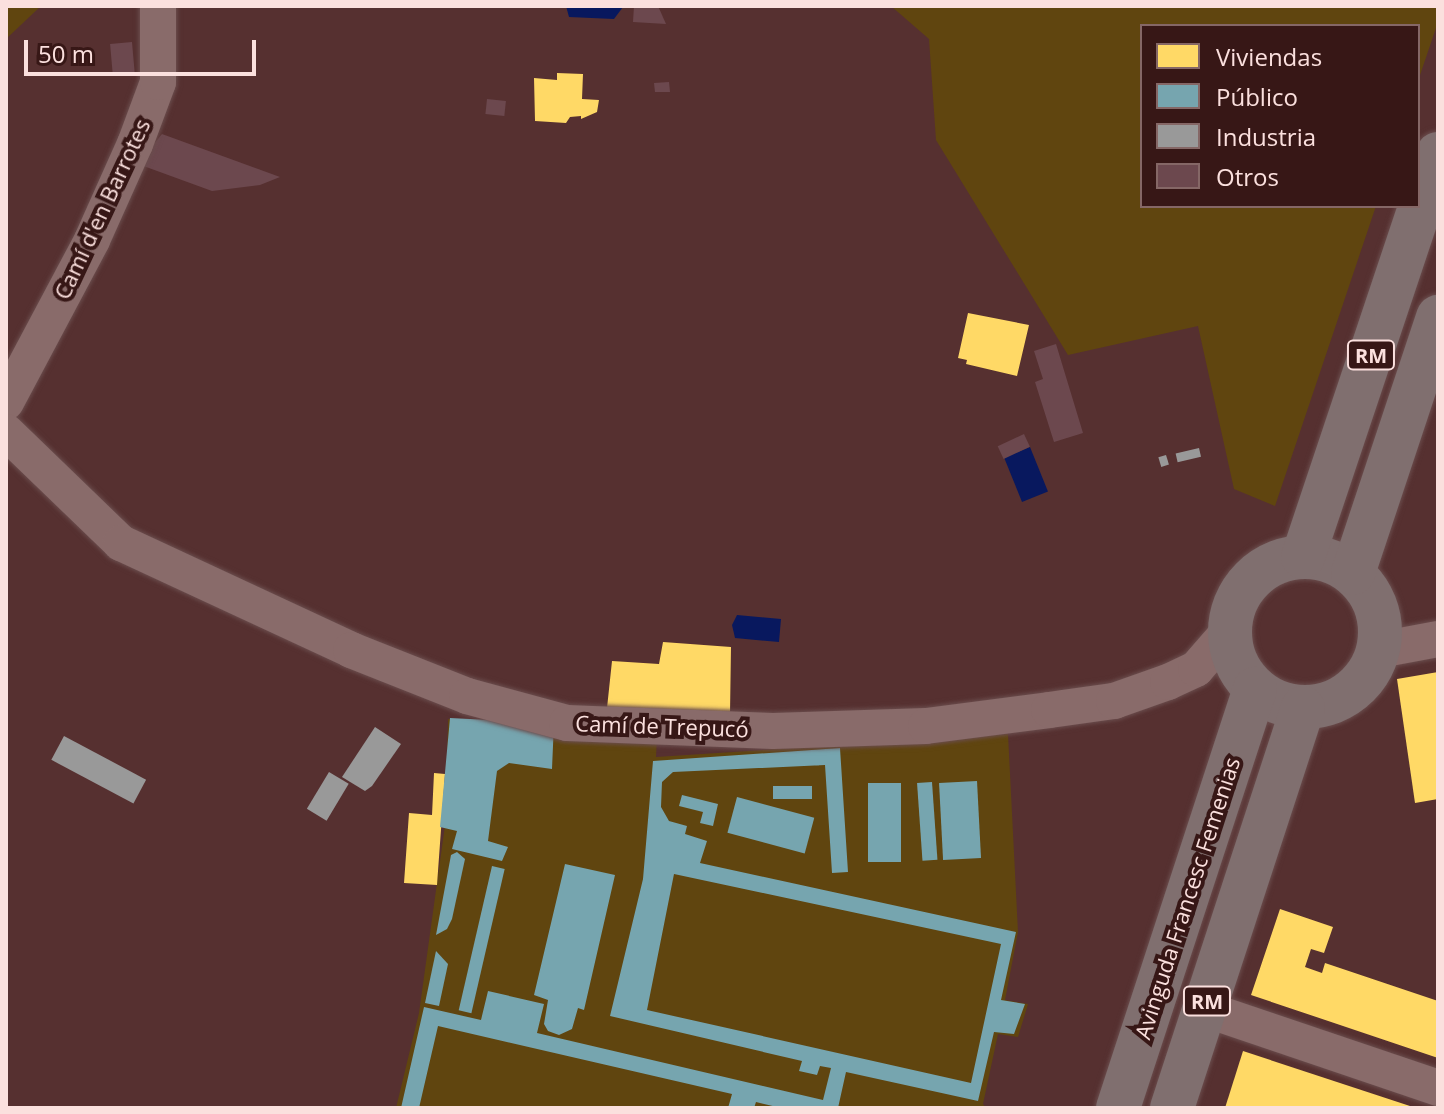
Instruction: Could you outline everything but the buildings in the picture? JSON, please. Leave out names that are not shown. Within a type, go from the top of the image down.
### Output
[{"type":"main road","name":"RM","points":[[1420,208],[1438,154]]},
{"type":"main road","name":"RM","points":[[1303,557],[1420,208]]},
{"type":"main road","name":"RM","points":[[1353,573],[1438,317]]},
{"type":"main road","points":[[1303,557],[1329,560],[1353,573],[1371,595],[1381,621],[1379,650],[1372,669],[1343,698],[1303,708],[1286,705],[1255,689],[1241,672],[1233,652],[1230,630],[1239,598],[1261,571],[1281,561],[1303,557]]},
{"type":"main road","name":"Avinguda Francesc Femenias","points":[[1118,1108],[1255,689]]},
{"type":"main road","name":"RM","points":[[1172,1108],[1303,708]]},
{"type":"street","name":"Camí d'en Barrotes","points":[[6,402],[92,240],[135,144],[158,82],[158,6]]},
{"type":"street","name":"Camí de Trepucó","points":[[6,432],[121,543],[351,650],[467,696],[567,723],[773,731],[926,726],[1114,701],[1196,669],[1230,630]]},
{"type":"street","points":[[1379,650],[1438,639]]},
{"type":"street","points":[[1205,1009],[1438,1088]]},
{"type":"shaded area","points":[[6,6],[41,6],[6,39]]},
{"type":"shaded area","points":[[566,6],[623,7],[614,19],[569,17]]},
{"type":"shaded area","points":[[891,6],[1438,6],[1438,22],[1420,75],[1420,24],[1140,24],[1140,208],[1375,208],[1275,506],[1234,489],[1198,326],[1068,355],[936,140],[929,39]]},
{"type":"shaded area","points":[[1030,447],[1048,492],[1022,502],[1004,457]]},
{"type":"shaded area","points":[[737,615],[781,619],[779,642],[735,638],[732,625]]},
{"type":"shaded area","points":[[448,719],[657,737],[656,757],[1008,734],[1018,932],[1005,1000],[1028,1004],[1018,1037],[998,1034],[983,1104],[986,1108],[396,1108],[419,1013],[446,818]]}]
